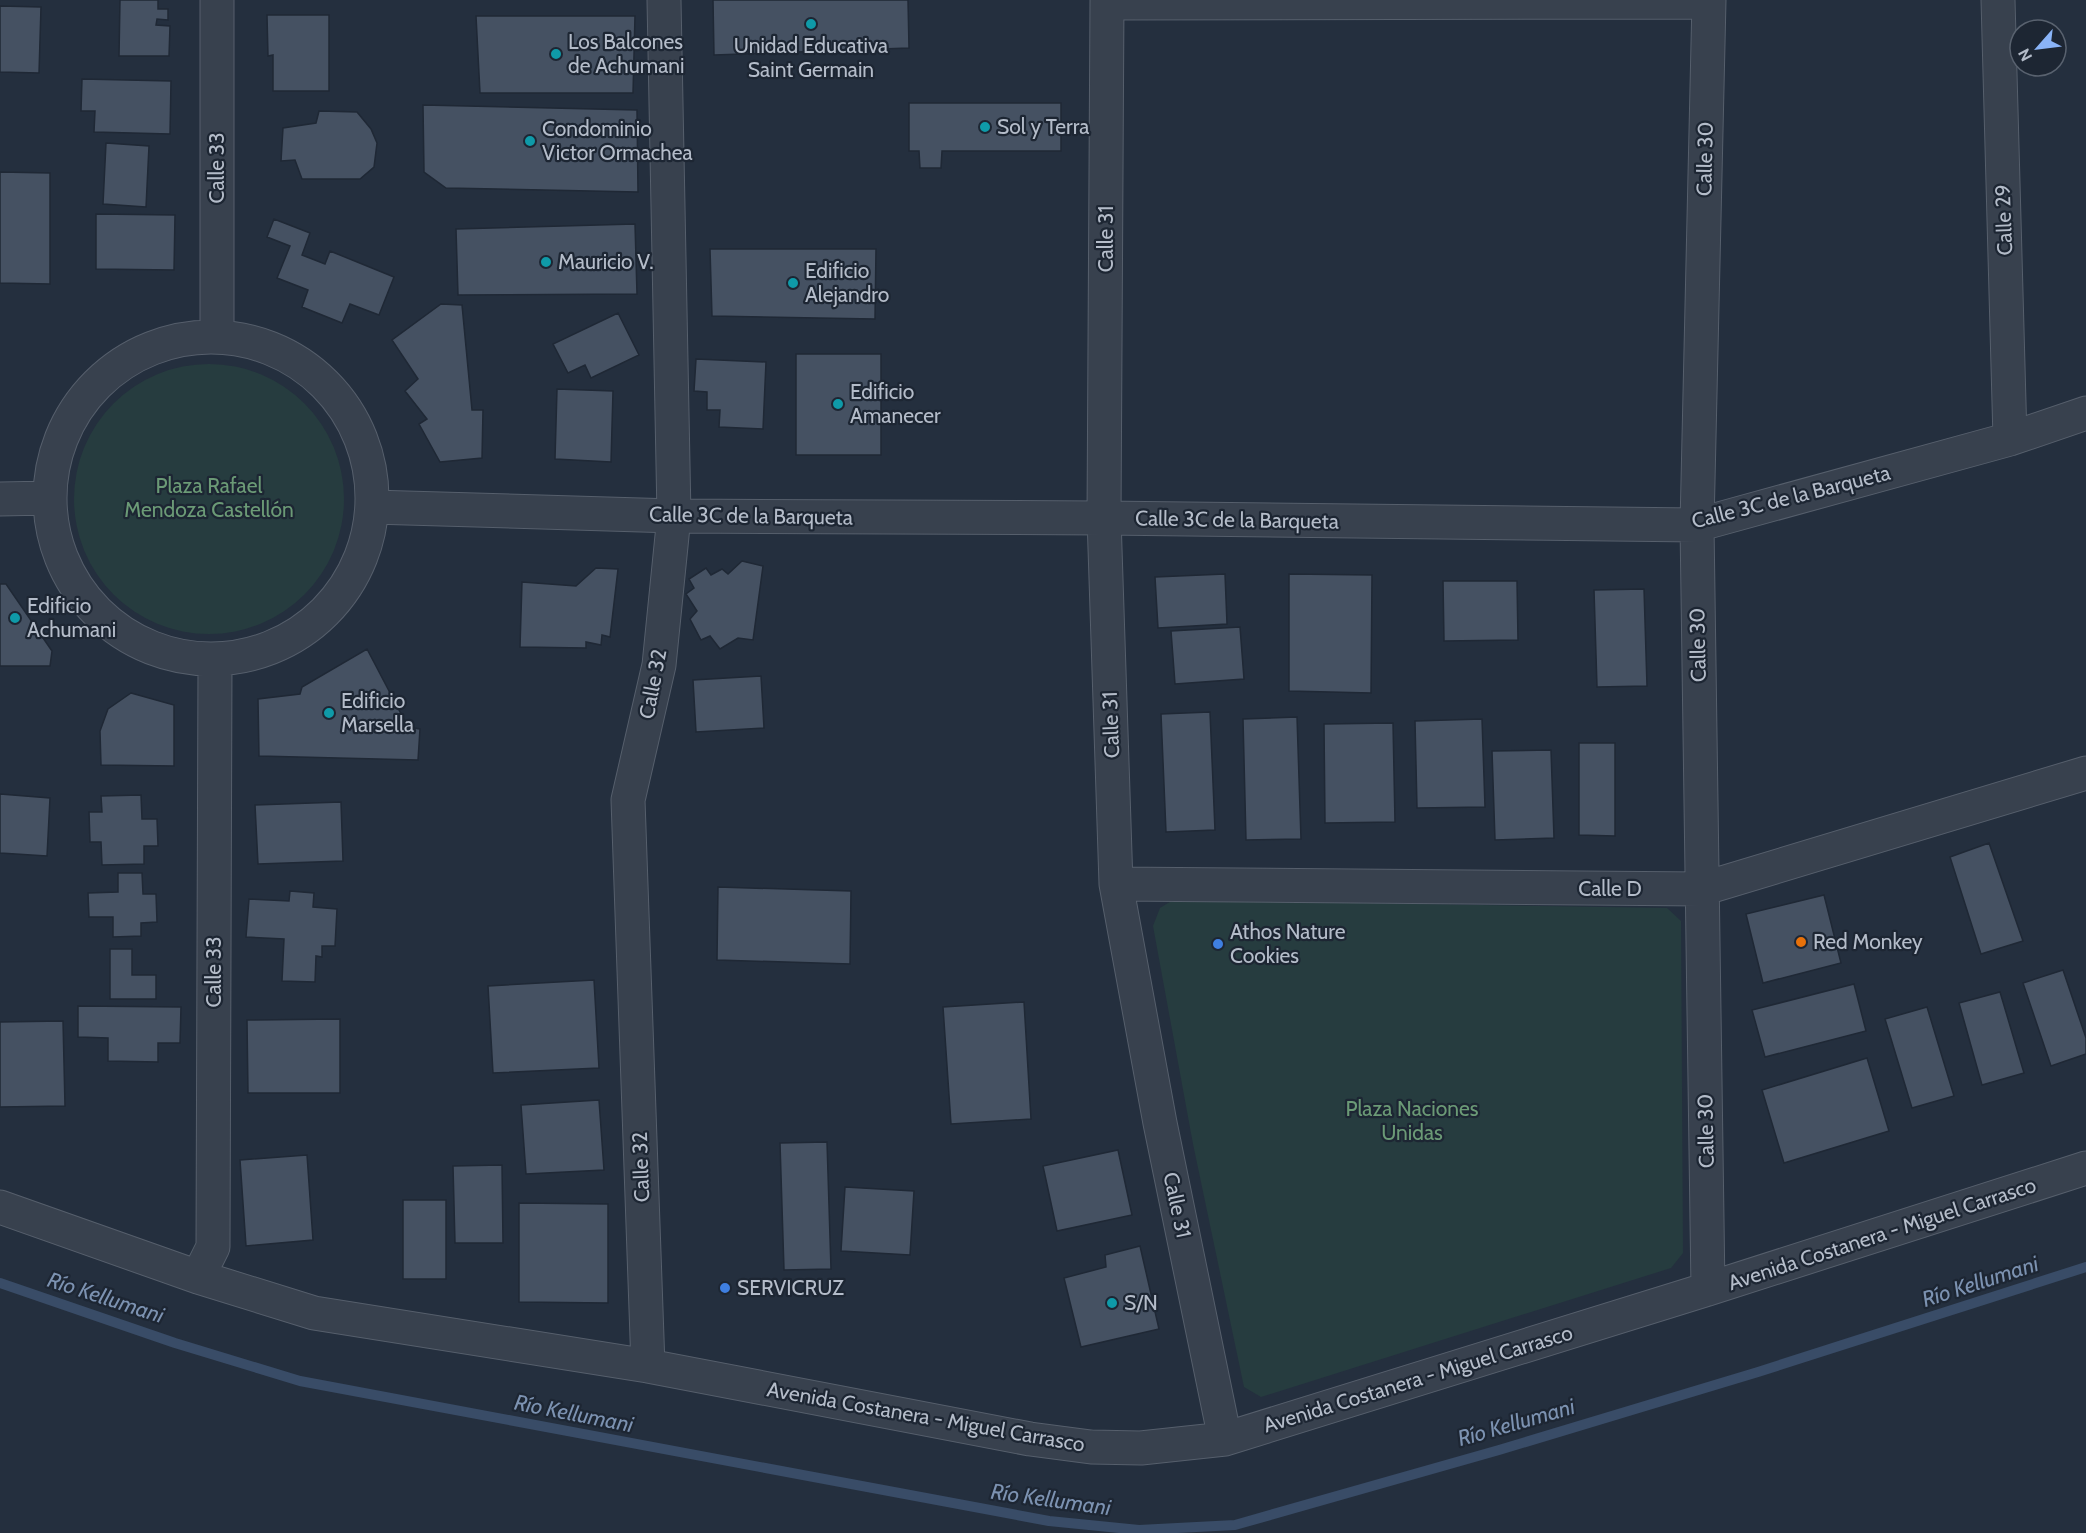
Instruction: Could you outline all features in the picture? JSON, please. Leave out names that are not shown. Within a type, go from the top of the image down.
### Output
[{"type":"street","name":"Calle 33","points":[[217,0],[218,336]]},
{"type":"street","name":"Calle 32","points":[[648,1366],[628,800],[659,665],[674,516],[664,0]]},
{"type":"street","name":"Calle 29","points":[[1998,0],[2010,439]]},
{"type":"street","points":[[1107,1],[1709,1]]},
{"type":"street","name":"Calle 31","points":[[1107,1],[1104,518],[1116,884],[1160,1123],[1225,1439]]},
{"type":"street","name":"Calle 30","points":[[1708,1289],[1697,525],[1709,1]]},
{"type":"street","points":[[218,336],[267,346],[312,372],[345,410],[367,456],[372,507],[362,557],[336,601],[298,635],[251,655],[215,663],[153,649],[111,625],[78,590],[56,546],[49,498],[57,446],[81,400],[118,364],[166,342],[218,336]]},
{"type":"street","name":"Calle 3C de la Barqueta","points":[[372,507],[674,516],[1697,525],[2010,439],[2086,413]]},
{"type":"street","points":[[0,499],[49,498]]},
{"type":"street","name":"Calle 33","points":[[198,1277],[213,1247],[215,663]]},
{"type":"street","name":"Calle D","points":[[1116,884],[1702,890],[2086,773]]},
{"type":"street","name":"Avenida Costanera - Miguel Carrasco","points":[[0,1207],[198,1277],[314,1313],[648,1366],[1030,1439],[1091,1447],[1141,1448],[1225,1439],[1708,1289],[2086,1168]]},
{"type":"green space","name":"Plaza Rafael Mendoza Castellón","points":[[209,364],[235,367],[261,374],[295,395],[313,413],[334,447],[341,473],[344,499],[341,525],[334,551],[313,585],[295,603],[261,624],[235,631],[209,634],[183,631],[157,624],[123,603],[105,585],[84,551],[77,525],[74,499],[77,473],[84,447],[105,413],[123,395],[157,374],[183,367]]},
{"type":"green space","name":"Plaza Naciones Unidas","points":[[1173,900],[1667,908],[1681,921],[1683,1253],[1671,1268],[1261,1397],[1244,1387],[1193,1144],[1153,926],[1160,908]]},
{"type":"building","points":[[120,0],[158,0],[158,9],[168,9],[168,20],[157,19],[156,25],[170,26],[169,56],[119,56]]},
{"type":"building","name":"Unidad Educativa Saint Germain","points":[[713,0],[908,0],[909,48],[714,55]]},
{"type":"building","points":[[0,6],[41,7],[39,73],[0,72]]},
{"type":"building","points":[[267,15],[329,15],[329,91],[273,91],[273,55],[268,56]]},
{"type":"building","name":"Los Balcones de Achumani","points":[[476,16],[635,16],[633,93],[480,93]]},
{"type":"building","points":[[82,79],[171,81],[170,134],[94,132],[95,111],[81,111]]},
{"type":"building","name":"Sol y Terra","points":[[909,103],[1061,103],[1061,151],[942,151],[941,168],[920,168],[919,151],[909,151]]},
{"type":"building","name":"Condominio Victor Ormachea","points":[[423,105],[637,110],[638,192],[446,188],[424,172]]},
{"type":"building","points":[[319,111],[357,112],[371,129],[377,143],[374,167],[360,179],[302,179],[295,160],[281,161],[283,128],[316,123]]},
{"type":"building","points":[[106,143],[149,146],[146,207],[103,204]]},
{"type":"building","points":[[0,172],[50,173],[50,284],[0,283]]},
{"type":"building","points":[[96,214],[175,215],[174,270],[96,269]]},
{"type":"building","points":[[274,219],[310,233],[302,255],[325,264],[330,251],[394,277],[379,315],[350,304],[342,323],[302,307],[308,290],[277,278],[290,246],[267,237]]},
{"type":"building","name":"Mauricio V.","points":[[635,224],[637,294],[458,295],[456,229]]},
{"type":"building","name":"Edificio Alejandro","points":[[710,249],[876,249],[875,319],[712,316]]},
{"type":"building","points":[[441,304],[462,305],[472,410],[483,410],[482,458],[440,462],[419,424],[427,419],[405,391],[418,379],[392,340]]},
{"type":"building","points":[[618,313],[639,355],[591,378],[585,365],[568,373],[553,344]]},
{"type":"building","name":"Edificio Amanecer","points":[[796,354],[881,354],[881,455],[796,455]]},
{"type":"building","points":[[696,359],[766,362],[763,429],[719,427],[720,410],[707,410],[707,392],[694,391]]},
{"type":"building","points":[[557,389],[613,391],[611,462],[555,459]]},
{"type":"building","points":[[742,561],[763,566],[753,640],[738,638],[720,649],[710,636],[701,640],[690,619],[697,611],[686,594],[694,588],[689,579],[706,568],[711,575],[722,569],[728,574]]},
{"type":"building","points":[[596,568],[618,569],[610,637],[602,635],[601,645],[586,642],[586,648],[520,647],[522,582],[576,586]]},
{"type":"building","points":[[1225,574],[1227,624],[1158,628],[1155,577]]},
{"type":"building","points":[[1289,574],[1372,575],[1371,693],[1289,691]]},
{"type":"building","points":[[1443,581],[1517,581],[1518,640],[1444,641]]},
{"type":"building","name":"Edificio Achumani","points":[[0,584],[6,584],[52,651],[50,666],[0,666]]},
{"type":"building","points":[[1644,589],[1647,686],[1597,687],[1594,590]]},
{"type":"building","points":[[1240,627],[1244,679],[1175,684],[1171,631]]},
{"type":"building","name":"Edificio Marsella","points":[[367,649],[408,727],[420,729],[418,760],[259,756],[258,699],[300,694],[302,687]]},
{"type":"building","points":[[761,676],[764,728],[696,732],[693,680]]},
{"type":"building","points":[[131,693],[174,705],[174,766],[101,765],[100,731],[108,709]]},
{"type":"building","points":[[1210,712],[1215,830],[1166,832],[1161,714]]},
{"type":"building","points":[[1297,717],[1301,839],[1246,840],[1243,719]]},
{"type":"building","points":[[1482,719],[1485,807],[1417,808],[1415,721]]},
{"type":"building","points":[[1393,723],[1395,822],[1325,823],[1324,724]]},
{"type":"building","points":[[1579,743],[1615,743],[1615,836],[1579,835]]},
{"type":"building","points":[[1551,750],[1554,838],[1495,840],[1492,751]]},
{"type":"building","points":[[0,794],[50,798],[47,856],[0,853]]},
{"type":"building","points":[[141,795],[142,819],[157,819],[158,846],[144,846],[144,864],[102,865],[101,842],[90,842],[89,812],[102,812],[101,796]]},
{"type":"building","points":[[341,802],[343,861],[258,864],[255,805]]},
{"type":"building","points":[[1989,843],[2023,941],[1981,954],[1950,857]]},
{"type":"building","points":[[118,873],[142,873],[143,894],[156,894],[157,922],[141,923],[141,936],[113,937],[113,917],[89,917],[88,893],[118,892]]},
{"type":"building","points":[[718,887],[851,891],[850,964],[717,960]]},
{"type":"building","points":[[290,891],[314,893],[313,907],[337,909],[335,946],[322,946],[322,957],[316,956],[315,982],[282,981],[284,939],[246,937],[249,899],[289,901]]},
{"type":"building","points":[[1824,895],[1841,963],[1763,983],[1746,914]]},
{"type":"building","points":[[110,949],[132,949],[132,975],[156,975],[156,999],[110,999]]},
{"type":"building","points":[[2063,970],[2086,1038],[2086,1054],[2051,1066],[2023,983]]},
{"type":"building","points":[[594,980],[599,1068],[493,1073],[488,986]]},
{"type":"building","points":[[1854,984],[1866,1031],[1765,1057],[1752,1010]]},
{"type":"building","points":[[2000,992],[2024,1073],[1982,1085],[1959,1003]]},
{"type":"building","points":[[1024,1002],[1031,1119],[951,1124],[943,1007]]},
{"type":"building","points":[[78,1006],[181,1007],[180,1043],[158,1043],[158,1062],[108,1061],[108,1038],[78,1037]]},
{"type":"building","points":[[1927,1007],[1954,1096],[1912,1108],[1885,1019]]},
{"type":"building","points":[[340,1019],[340,1093],[248,1093],[247,1020]]},
{"type":"building","points":[[63,1021],[65,1106],[0,1107],[0,1022]]},
{"type":"building","points":[[1867,1058],[1889,1131],[1784,1163],[1762,1090]]},
{"type":"building","points":[[599,1100],[604,1170],[526,1174],[521,1105]]},
{"type":"building","points":[[827,1142],[831,1269],[784,1270],[780,1143]]},
{"type":"building","points":[[1118,1150],[1132,1215],[1057,1231],[1043,1166]]},
{"type":"building","points":[[307,1155],[313,1240],[246,1246],[240,1160]]},
{"type":"building","points":[[502,1165],[503,1243],[455,1243],[453,1166]]},
{"type":"building","points":[[845,1187],[914,1191],[910,1255],[841,1251]]},
{"type":"building","points":[[403,1200],[446,1200],[446,1279],[403,1279]]},
{"type":"building","points":[[519,1203],[608,1204],[608,1303],[519,1302]]},
{"type":"building","name":"S/N","points":[[1140,1246],[1159,1329],[1081,1347],[1064,1278],[1106,1267],[1105,1255]]},
{"type":"waterway","name":"Río Kellumani","points":[[0,1283],[175,1343],[300,1381],[1049,1521],[1139,1530],[1235,1525],[1499,1450],[1758,1372],[2086,1267]]},
{"type":"place","name":"Unidad Educativa Saint Germain","points":[[811,24]]},
{"type":"place","name":"Los Balcones de Achumani","points":[[556,54]]},
{"type":"place","name":"Sol y Terra","points":[[985,127]]},
{"type":"place","name":"Condominio Victor Ormachea","points":[[530,141]]},
{"type":"place","name":"Mauricio V.","points":[[546,262]]},
{"type":"place","name":"Edificio Alejandro","points":[[793,283]]},
{"type":"place","name":"Edificio Amanecer","points":[[838,404]]},
{"type":"place","name":"Edificio Achumani","points":[[15,618]]},
{"type":"place","name":"Edificio Marsella","points":[[329,713]]},
{"type":"place","name":"Red Monkey","points":[[1801,942]]},
{"type":"place","name":"Athos Nature Cookies","points":[[1218,944]]},
{"type":"place","name":"SERVICRUZ","points":[[725,1288]]},
{"type":"place","name":"S/N","points":[[1112,1303]]}]
